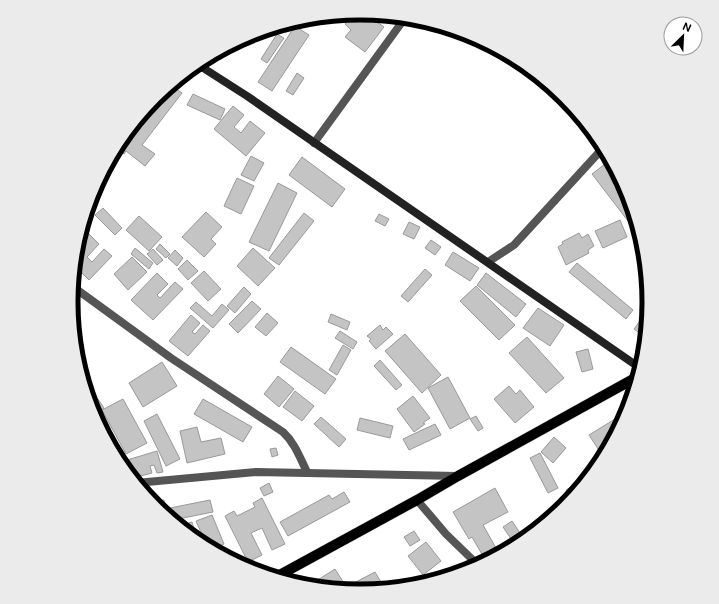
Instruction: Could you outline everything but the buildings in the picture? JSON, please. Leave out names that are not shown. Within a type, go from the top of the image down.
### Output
[{"type":"main road","points":[[283,573],[418,500],[458,476],[630,381]]},
{"type":"street","points":[[314,143],[401,23]]},
{"type":"street","points":[[203,68],[488,262],[634,364]]},
{"type":"street","points":[[488,262],[514,245],[599,153]]},
{"type":"street","points":[[78,290],[171,358],[283,432],[290,438],[295,446],[307,472]]},
{"type":"street","points":[[143,482],[256,472],[458,476]]},
{"type":"street","points":[[418,500],[442,529],[473,560]]}]
